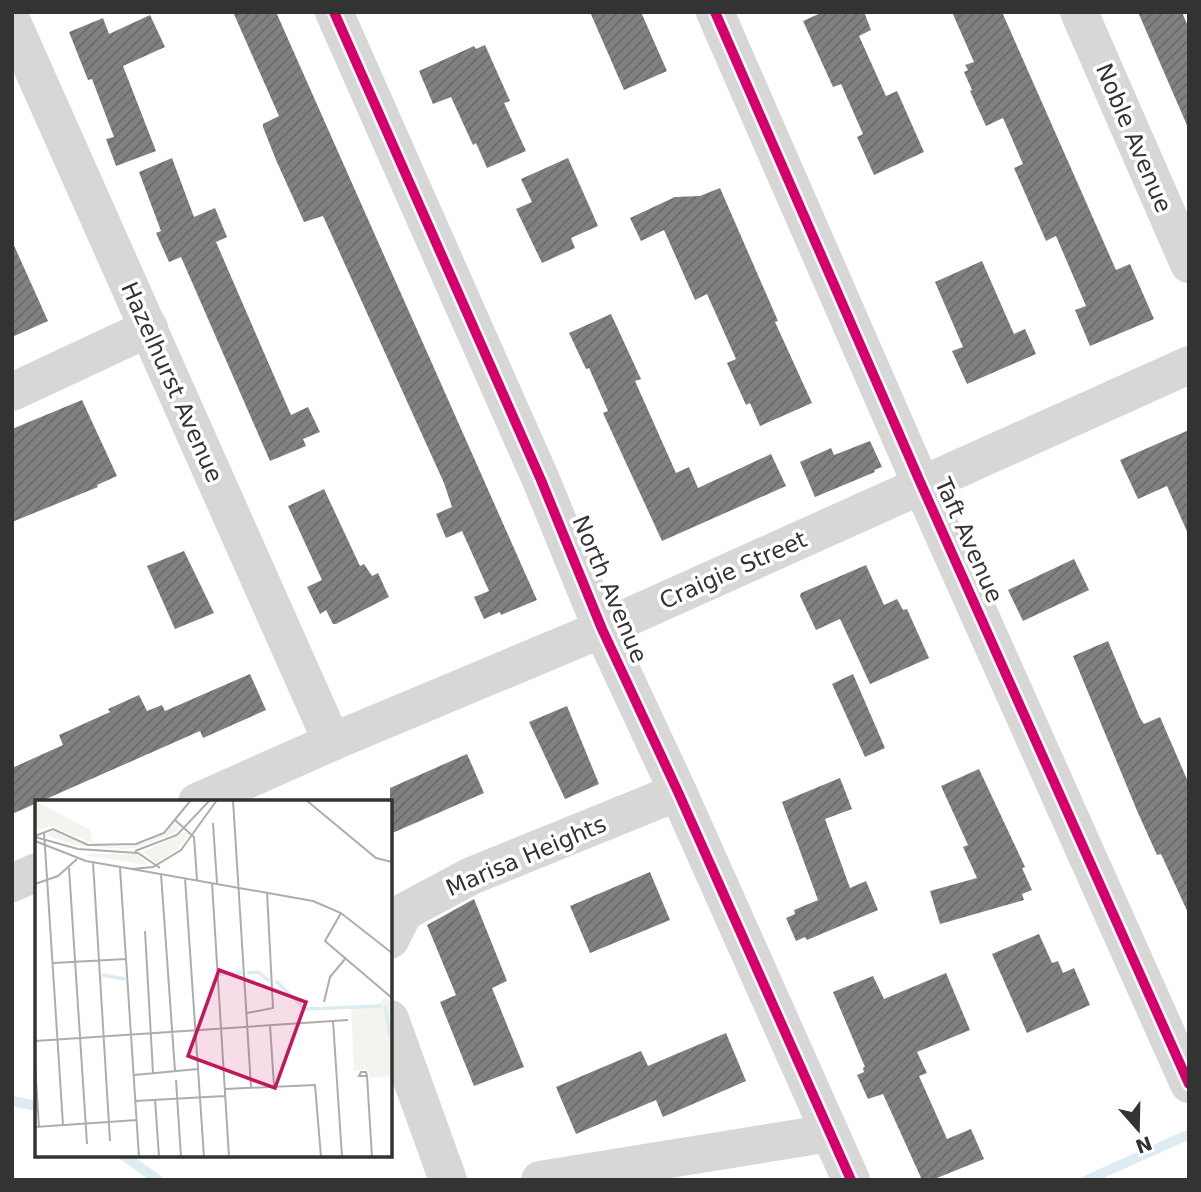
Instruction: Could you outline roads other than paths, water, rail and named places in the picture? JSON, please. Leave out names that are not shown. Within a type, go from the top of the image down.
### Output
[{"type":"street","points":[[12,21],[29,12]]},
{"type":"street","name":"North Avenue","points":[[334,12],[541,480],[603,629],[851,1180]]},
{"type":"street","name":"Taft Avenue","points":[[715,12],[921,484],[1189,1084]]},
{"type":"street","name":"Noble Avenue","points":[[1079,12],[1189,264]]},
{"type":"street","name":"Hazelhurst Avenue","points":[[12,21],[332,742]]},
{"type":"street","points":[[12,392],[149,328]]},
{"type":"street","name":"Craigie Street","points":[[202,800],[332,742],[603,629],[1189,365]]},
{"type":"street","name":"Marisa Heights","points":[[392,936],[404,912],[471,876],[678,792]]},
{"type":"street","points":[[12,883],[35,873]]},
{"type":"street","points":[[392,1026],[448,1180]]},
{"type":"street","points":[[540,1180],[830,1133]]},
{"type":"waterway","points":[[12,1101],[35,1106]]},
{"type":"waterway","points":[[1087,1180],[1185,1136]]},
{"type":"waterway","points":[[126,1157],[158,1180]]}]
